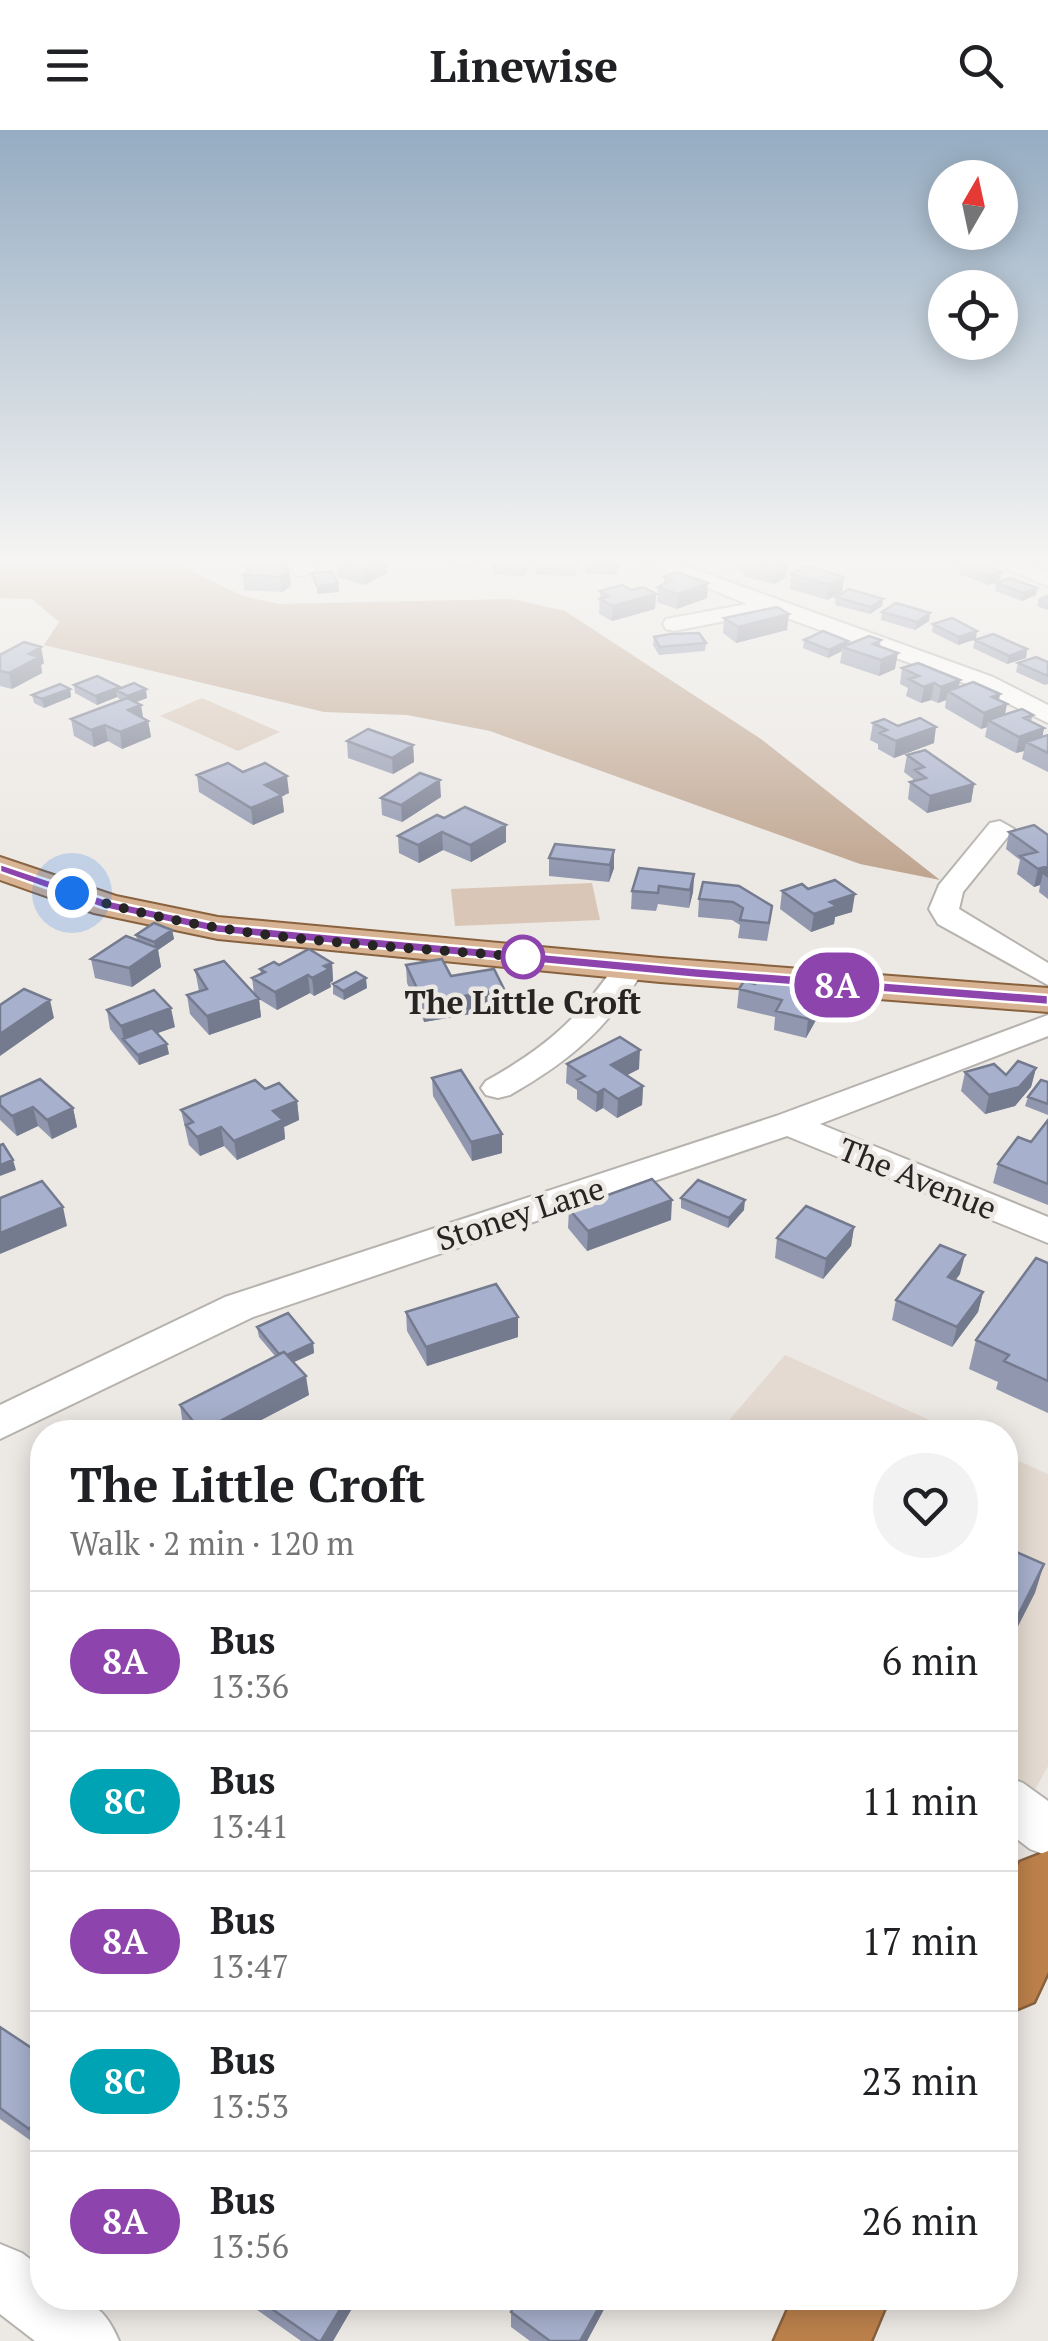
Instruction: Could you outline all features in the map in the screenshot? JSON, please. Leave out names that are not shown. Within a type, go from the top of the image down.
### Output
[{"type":"highway","points":[[1018,1948],[1048,1888]]},
{"type":"highway","points":[[821,2341],[837,2310]]},
{"type":"main road","points":[[0,868],[108,905],[218,928],[630,967],[1048,1000]]},
{"type":"street","points":[[940,666],[984,682],[1048,715]]},
{"type":"street","points":[[1000,829],[949,891],[944,908],[949,918],[1048,976]]},
{"type":"street","points":[[498,1088],[560,1053],[603,1010],[630,967]]},
{"type":"street","name":"Stoney Lane","points":[[0,1423],[239,1306],[788,1124],[1048,1025]]},
{"type":"street","name":"The Avenue","points":[[788,1124],[1048,1231]]},
{"type":"street","points":[[1018,1808],[1048,1832]]},
{"type":"street","points":[[0,2275],[30,2298]]},
{"type":"street","points":[[46,2310],[87,2341]]},
{"type":"shaded area","points":[[133,666],[649,666],[761,739],[940,880],[860,864],[490,731],[407,715],[324,712]]},
{"type":"shaded area","points":[[202,698],[280,732],[238,751],[160,716]]},
{"type":"shaded area","points":[[592,883],[600,920],[455,926],[451,889]]},
{"type":"shaded area","points":[[785,1355],[929,1420],[729,1420]]},
{"type":"shaded area","points":[[1018,1461],[1048,1474],[1048,1766],[1018,1820]]},
{"type":"building","points":[[0,666],[22,666],[9,673],[0,671]]},
{"type":"building","points":[[926,666],[960,680],[941,687],[934,683],[924,687],[909,679],[919,676],[902,668]]},
{"type":"building","points":[[1025,666],[1048,666],[1048,676]]},
{"type":"building","points":[[97,676],[120,687],[96,696],[74,685]]},
{"type":"building","points":[[973,682],[1000,694],[992,697],[1007,704],[984,713],[948,691]]},
{"type":"building","points":[[134,683],[146,689],[128,696],[116,690]]},
{"type":"building","points":[[60,684],[70,689],[42,699],[32,695]]},
{"type":"building","points":[[127,698],[141,705],[128,710],[148,721],[120,732],[105,725],[91,730],[71,719]]},
{"type":"building","points":[[1022,709],[1033,715],[1024,718],[1044,728],[1019,737],[988,720]]},
{"type":"building","points":[[920,718],[936,727],[896,741],[880,733],[887,730],[873,723],[884,719],[898,726]]},
{"type":"building","points":[[368,729],[413,745],[392,758],[347,741]]},
{"type":"building","points":[[1048,735],[1048,753],[1026,742]]},
{"type":"building","points":[[925,750],[974,784],[930,796],[910,782],[926,778],[915,770],[924,767],[907,755]]},
{"type":"building","points":[[228,763],[243,772],[265,763],[287,776],[265,785],[282,795],[251,808],[197,775]]},
{"type":"building","points":[[420,773],[440,780],[401,805],[381,798]]},
{"type":"building","points":[[465,807],[506,825],[470,845],[442,832],[418,845],[398,836],[437,815],[444,818]]},
{"type":"building","points":[[1034,825],[1048,835],[1048,866],[1038,869],[1020,856],[1037,852],[1009,832]]},
{"type":"building","points":[[555,844],[614,850],[610,865],[549,858]]},
{"type":"building","points":[[639,868],[694,874],[690,890],[659,886],[658,893],[632,891]]},
{"type":"building","points":[[835,880],[855,894],[830,902],[837,906],[814,914],[782,891],[802,884],[808,889]]},
{"type":"building","points":[[703,882],[739,886],[772,906],[769,923],[740,920],[743,908],[733,902],[699,899]]},
{"type":"building","points":[[154,923],[172,930],[154,942],[136,935]]},
{"type":"building","points":[[126,936],[158,948],[129,968],[91,959]]},
{"type":"building","points":[[309,949],[332,963],[324,966],[329,969],[275,992],[252,978],[265,972],[260,969],[274,962],[279,965]]},
{"type":"building","points":[[442,959],[451,976],[494,969],[504,989],[424,1003],[406,965]]},
{"type":"building","points":[[224,961],[259,999],[207,1016],[187,995],[207,989],[195,970]]},
{"type":"building","points":[[356,972],[366,978],[343,991],[333,984]]},
{"type":"building","points":[[759,977],[823,992],[808,1019],[776,1011],[782,1000],[739,989],[744,981],[755,984]]},
{"type":"building","points":[[24,989],[50,1000],[0,1034],[0,1005]]},
{"type":"building","points":[[154,990],[171,1008],[121,1026],[107,1010]]},
{"type":"building","points":[[152,1028],[167,1044],[138,1055],[123,1039]]},
{"type":"building","points":[[620,1037],[640,1050],[611,1065],[643,1086],[618,1099],[604,1089],[597,1093],[577,1080],[585,1076],[567,1064]]},
{"type":"building","points":[[1018,1061],[1036,1068],[1019,1087],[989,1095],[965,1072],[994,1064],[1006,1075]]},
{"type":"building","points":[[461,1070],[502,1134],[471,1142],[432,1078]]},
{"type":"building","points":[[40,1079],[73,1108],[47,1120],[33,1107],[12,1116],[0,1105],[0,1097]]},
{"type":"building","points":[[255,1080],[265,1089],[279,1083],[297,1101],[273,1111],[283,1120],[234,1141],[221,1127],[197,1137],[186,1125],[193,1122],[181,1110]]},
{"type":"building","points":[[1041,1080],[1048,1082],[1048,1104],[1028,1097]]},
{"type":"building","points":[[1048,1120],[1048,1184],[998,1164],[1018,1137],[1031,1142]]},
{"type":"building","points":[[0,1145],[13,1160],[0,1165]]},
{"type":"building","points":[[652,1179],[672,1200],[588,1231],[569,1209]]},
{"type":"building","points":[[698,1180],[745,1200],[729,1218],[681,1198]]},
{"type":"building","points":[[42,1181],[63,1207],[0,1233],[0,1198]]},
{"type":"building","points":[[806,1206],[854,1227],[826,1259],[777,1238]]},
{"type":"building","points":[[940,1245],[965,1255],[948,1277],[983,1292],[957,1327],[896,1300]]},
{"type":"building","points":[[1036,1258],[1048,1263],[1048,1381],[1004,1361],[1009,1355],[976,1340]]},
{"type":"building","points":[[496,1284],[518,1317],[426,1347],[406,1312]]},
{"type":"building","points":[[288,1313],[313,1343],[287,1355],[279,1354],[257,1327]]},
{"type":"building","points":[[284,1352],[306,1376],[222,1420],[192,1420],[180,1405]]},
{"type":"building","points":[[1018,1553],[1044,1564],[1018,1615]]},
{"type":"building","points":[[0,2027],[30,2047],[30,2128],[0,2108]]},
{"type":"building","points":[[273,2310],[340,2310],[318,2341]]},
{"type":"building","points":[[597,2310],[580,2341],[550,2341],[511,2312]]},
{"type":"bus line","name":"8A","points":[[0,869],[108,905],[218,928],[696,973],[1048,1000]]},
{"type":"place","name":"The Little Croft","points":[[523,957]]},
{"type":"route","points":[[72,893],[108,905],[218,928],[523,957]]}]
